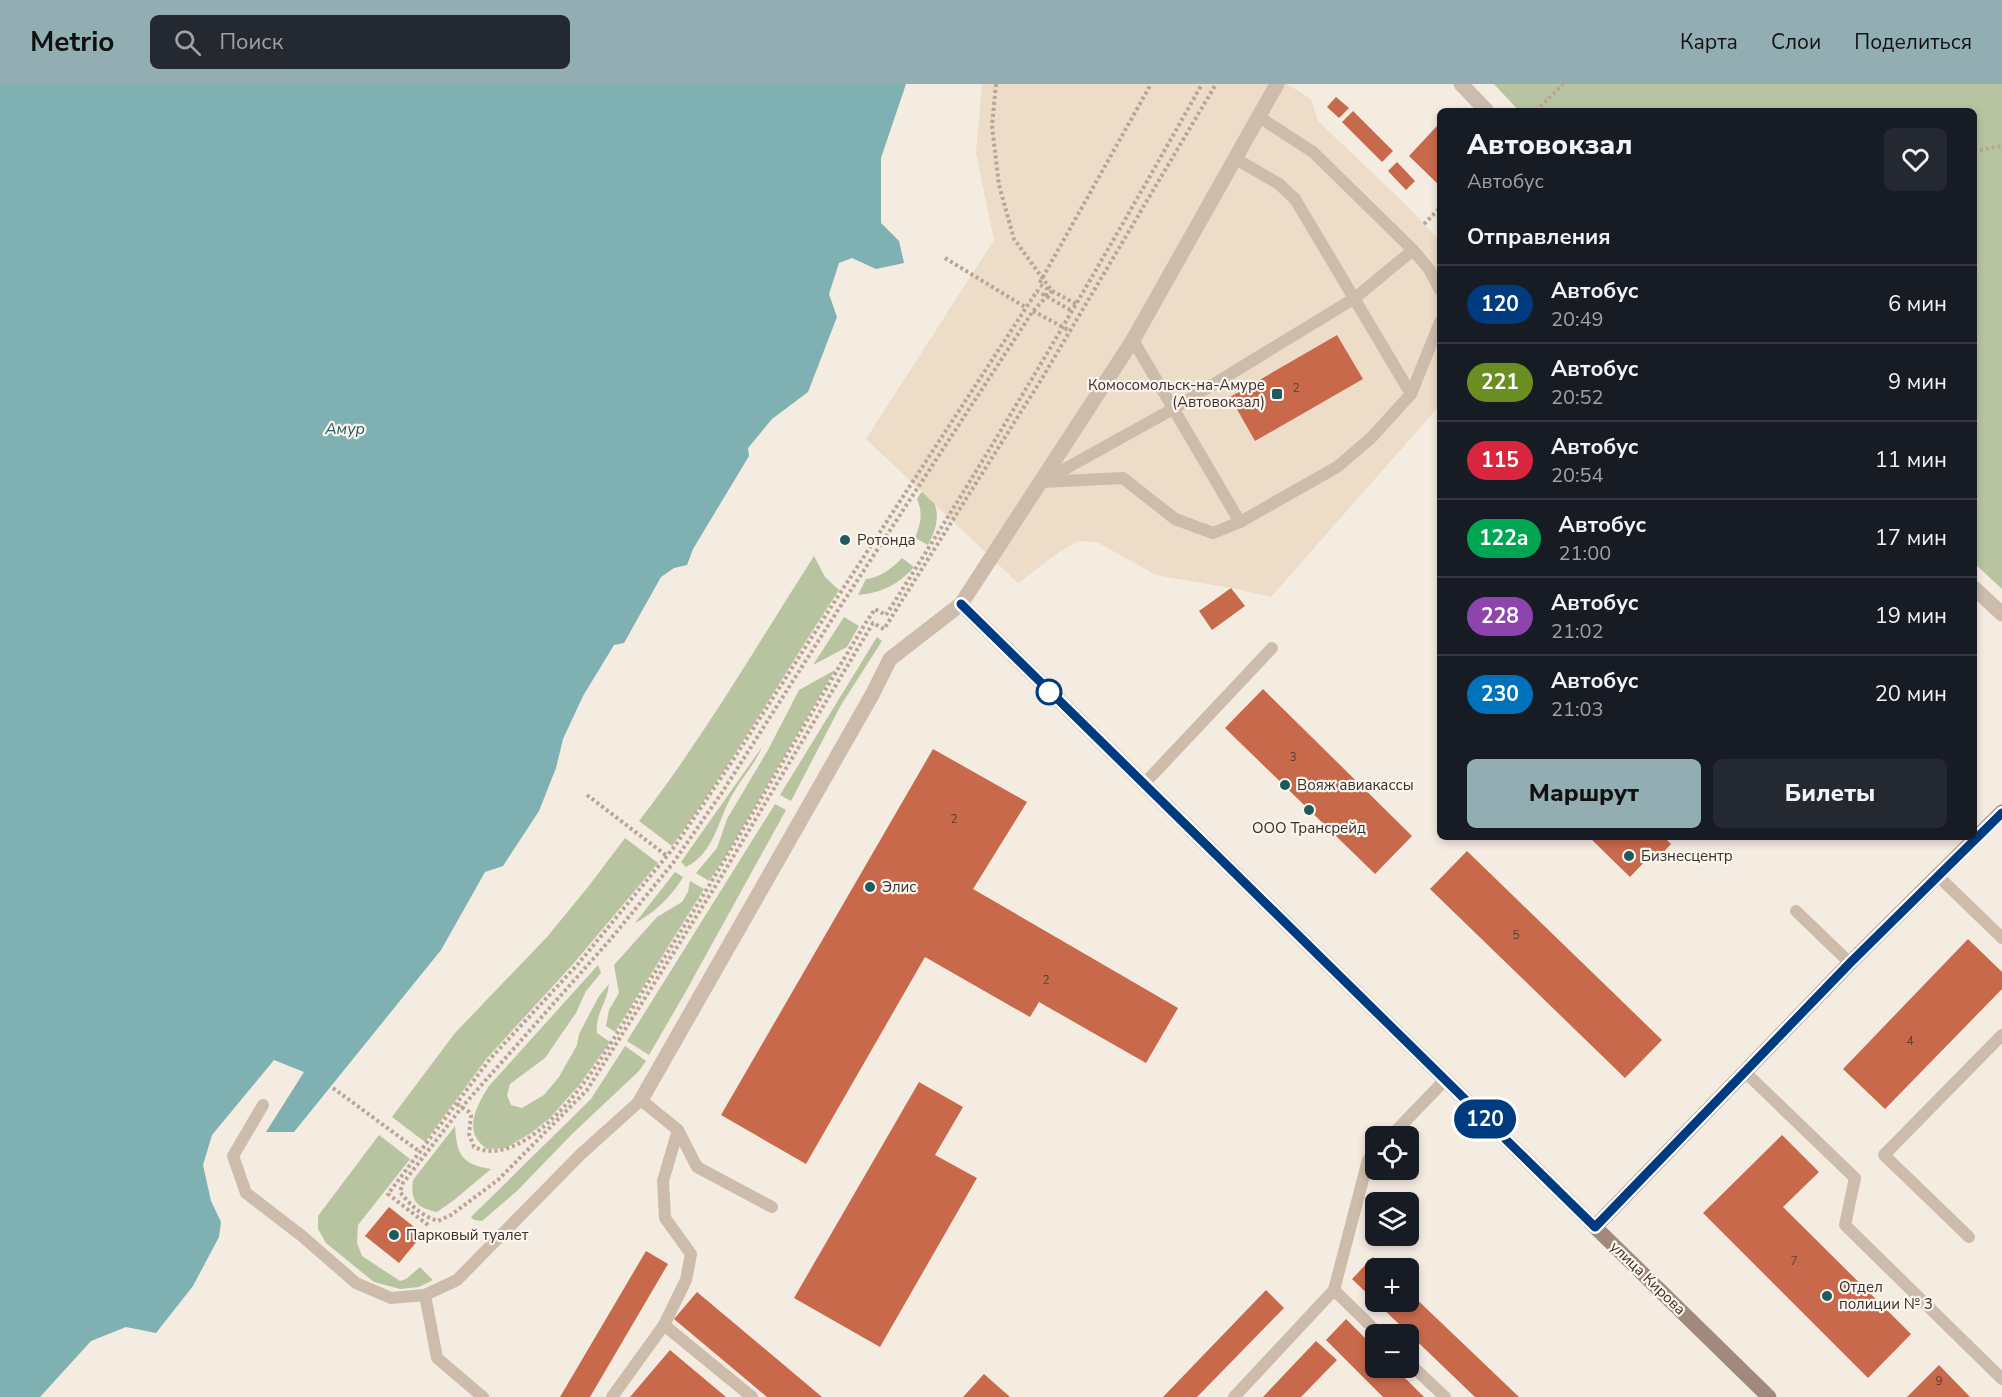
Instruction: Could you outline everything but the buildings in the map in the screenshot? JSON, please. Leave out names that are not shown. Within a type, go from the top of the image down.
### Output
[{"type":"main road","points":[[1977,838],[2002,813]]},
{"type":"main road","points":[[1595,1227],[1850,963],[1975,840]]},
{"type":"main road","name":"улица Кирова","points":[[1595,1227],[1769,1397]]},
{"type":"street","points":[[641,1100],[872,695],[890,659],[961,604],[1133,340],[1278,84]]},
{"type":"street","points":[[1461,84],[1484,108]]},
{"type":"street","points":[[1977,591],[2002,614]]},
{"type":"street","name":"улица Кирова","points":[[961,604],[1595,1227]]},
{"type":"lane","points":[[1259,117],[1312,152],[1413,250],[1429,269],[1437,284]]},
{"type":"lane","points":[[1236,159],[1279,184],[1295,199],[1411,394]]},
{"type":"lane","points":[[1041,482],[1173,409],[1355,298],[1413,250]]},
{"type":"lane","points":[[1041,482],[1124,478],[1175,519],[1213,533],[1240,522],[1337,467],[1371,438],[1411,394],[1437,329]]},
{"type":"lane","points":[[1133,340],[1240,522]]},
{"type":"lane","points":[[1143,785],[1272,648]]},
{"type":"lane","points":[[1938,876],[2002,938]]},
{"type":"lane","points":[[1796,911],[1850,963]]},
{"type":"lane","points":[[1969,1237],[1884,1155],[2002,1035]]},
{"type":"lane","points":[[1745,1072],[1855,1178],[1845,1225],[2002,1379]]},
{"type":"lane","points":[[1401,1126],[1445,1080]]},
{"type":"lane","points":[[263,1105],[233,1156],[246,1193],[302,1236],[356,1283],[391,1298],[425,1295],[457,1280],[581,1154],[641,1100],[678,1130],[697,1167],[772,1207]]},
{"type":"lane","points":[[612,1397],[663,1325],[686,1280],[691,1254],[665,1218],[663,1181],[678,1130]]},
{"type":"lane","points":[[1234,1397],[1334,1290],[1365,1171]]},
{"type":"lane","points":[[1334,1290],[1369,1324]]},
{"type":"lane","points":[[425,1295],[437,1358],[483,1397]]},
{"type":"lane","points":[[663,1325],[752,1397]]},
{"type":"lane","points":[[1419,1372],[1445,1397]]},
{"type":"path","points":[[996,84],[992,126],[999,185],[1014,239],[1052,291],[1083,308]]},
{"type":"path","points":[[1046,297],[1047,289],[1039,284],[1042,277],[1151,84]]},
{"type":"path","points":[[457,1104],[471,1116],[469,1134],[474,1147],[489,1152],[500,1151],[551,1120],[581,1085],[611,1043],[742,833],[865,624],[875,609],[886,615],[967,487],[1063,327],[1202,84]]},
{"type":"path","points":[[1052,291],[1033,311],[723,791],[673,863],[609,941],[462,1107],[403,1183],[400,1192],[428,1218],[438,1221],[451,1215],[498,1180],[587,1090],[718,882],[873,623],[884,629],[1070,331],[1216,84]]},
{"type":"path","points":[[1539,108],[1563,84]]},
{"type":"path","points":[[1977,150],[2002,146]]},
{"type":"path","points":[[1424,224],[1437,211]]},
{"type":"path","points":[[945,258],[1025,307]]},
{"type":"path","points":[[428,1225],[388,1194],[490,1059],[578,964],[667,856],[737,754],[1037,291],[1072,311]]},
{"type":"path","points":[[1033,311],[1070,331]]},
{"type":"path","points":[[587,795],[667,856]]},
{"type":"path","points":[[333,1088],[420,1152]]},
{"type":"green space","points":[[1494,84],[2002,84],[2002,589],[1977,566],[1977,108],[1516,108]]},
{"type":"green space","points":[[926,485],[934,501],[937,514],[935,528],[928,545],[915,538],[920,518],[917,499]]},
{"type":"green space","points":[[814,556],[825,577],[839,590],[672,846],[639,821],[708,724]]},
{"type":"green space","points":[[902,558],[914,567],[902,579],[882,590],[858,595],[866,579],[886,572]]},
{"type":"green space","points":[[844,617],[859,626],[847,647],[813,665]]},
{"type":"green space","points":[[877,637],[882,641],[841,705],[791,801],[780,795]]},
{"type":"green space","points":[[835,670],[709,881],[696,873],[717,848],[727,819],[768,750],[799,690]]},
{"type":"green space","points":[[762,747],[729,802],[710,843],[696,860],[686,867],[681,862]]},
{"type":"green space","points":[[775,804],[786,810],[649,1055],[627,1041]]},
{"type":"green space","points":[[625,838],[658,863],[574,963],[487,1058],[425,1142],[392,1117],[455,1033],[547,937]]},
{"type":"green space","points":[[675,872],[683,877],[674,891],[655,909],[635,923]]},
{"type":"green space","points":[[690,881],[704,889],[615,1032],[606,1026],[609,1010],[619,993],[614,965],[657,917],[682,902],[688,892]]},
{"type":"green space","points":[[598,965],[601,973],[586,991],[576,1013],[545,1058],[510,1084],[507,1095],[511,1105],[522,1108],[544,1095],[559,1077],[577,1045],[579,1034],[599,996],[609,984],[599,1014],[597,1033],[610,1042],[580,1084],[550,1118],[506,1148],[487,1149],[479,1142],[473,1127],[476,1111],[489,1086]]},
{"type":"green space","points":[[625,1046],[646,1061],[639,1071],[572,1134],[517,1191],[482,1221],[474,1220],[471,1217],[591,1099]]},
{"type":"green space","points":[[455,1126],[457,1144],[462,1156],[473,1164],[491,1169],[437,1212],[424,1208],[416,1202],[412,1187],[413,1180]]},
{"type":"green space","points":[[379,1135],[410,1159],[358,1225],[357,1243],[362,1256],[400,1281],[406,1279],[420,1267],[433,1280],[419,1287],[400,1289],[374,1282],[326,1243],[318,1229],[318,1216]]},
{"type":"shaded area","points":[[982,84],[1287,84],[1311,99],[1318,121],[1437,238],[1437,408],[1271,597],[1156,575],[1097,542],[1078,541],[1059,552],[1018,583],[866,439],[994,240],[976,153]],"holes":[[[1336,335],[1362,379],[1255,441],[1230,397]]]},
{"type":"water","name":"Амур","points":[[0,84],[906,84],[881,158],[881,223],[899,241],[904,263],[876,269],[852,258],[839,263],[829,294],[837,317],[808,392],[772,419],[748,448],[749,456],[693,549],[687,565],[674,568],[661,577],[624,643],[614,645],[583,696],[563,739],[556,768],[539,811],[503,866],[485,872],[441,950],[294,1132],[266,1132],[304,1072],[274,1060],[212,1135],[203,1165],[211,1201],[221,1222],[219,1237],[193,1286],[156,1333],[126,1327],[91,1341],[40,1397],[0,1397]]},
{"type":"bus line","name":"120","points":[[961,604],[1595,1227],[1850,963],[1975,840]]},
{"type":"bus line","name":"120","points":[[1977,838],[2002,813]]},
{"type":"place","name":"Комосомольск-на-Амуре (Автовокзал)","points":[[1277,394]]},
{"type":"place","name":"Ротонда","points":[[845,540]]},
{"type":"place","name":"Вояж авиакассы","points":[[1285,785]]},
{"type":"place","name":"ООО Трансрейд","points":[[1309,810]]},
{"type":"place","name":"Бизнесцентр","points":[[1629,856]]},
{"type":"place","name":"Элис","points":[[870,887]]},
{"type":"place","name":"Парковый туалет","points":[[394,1235]]},
{"type":"place","name":"Отдел полиции № 3","points":[[1827,1296]]}]
